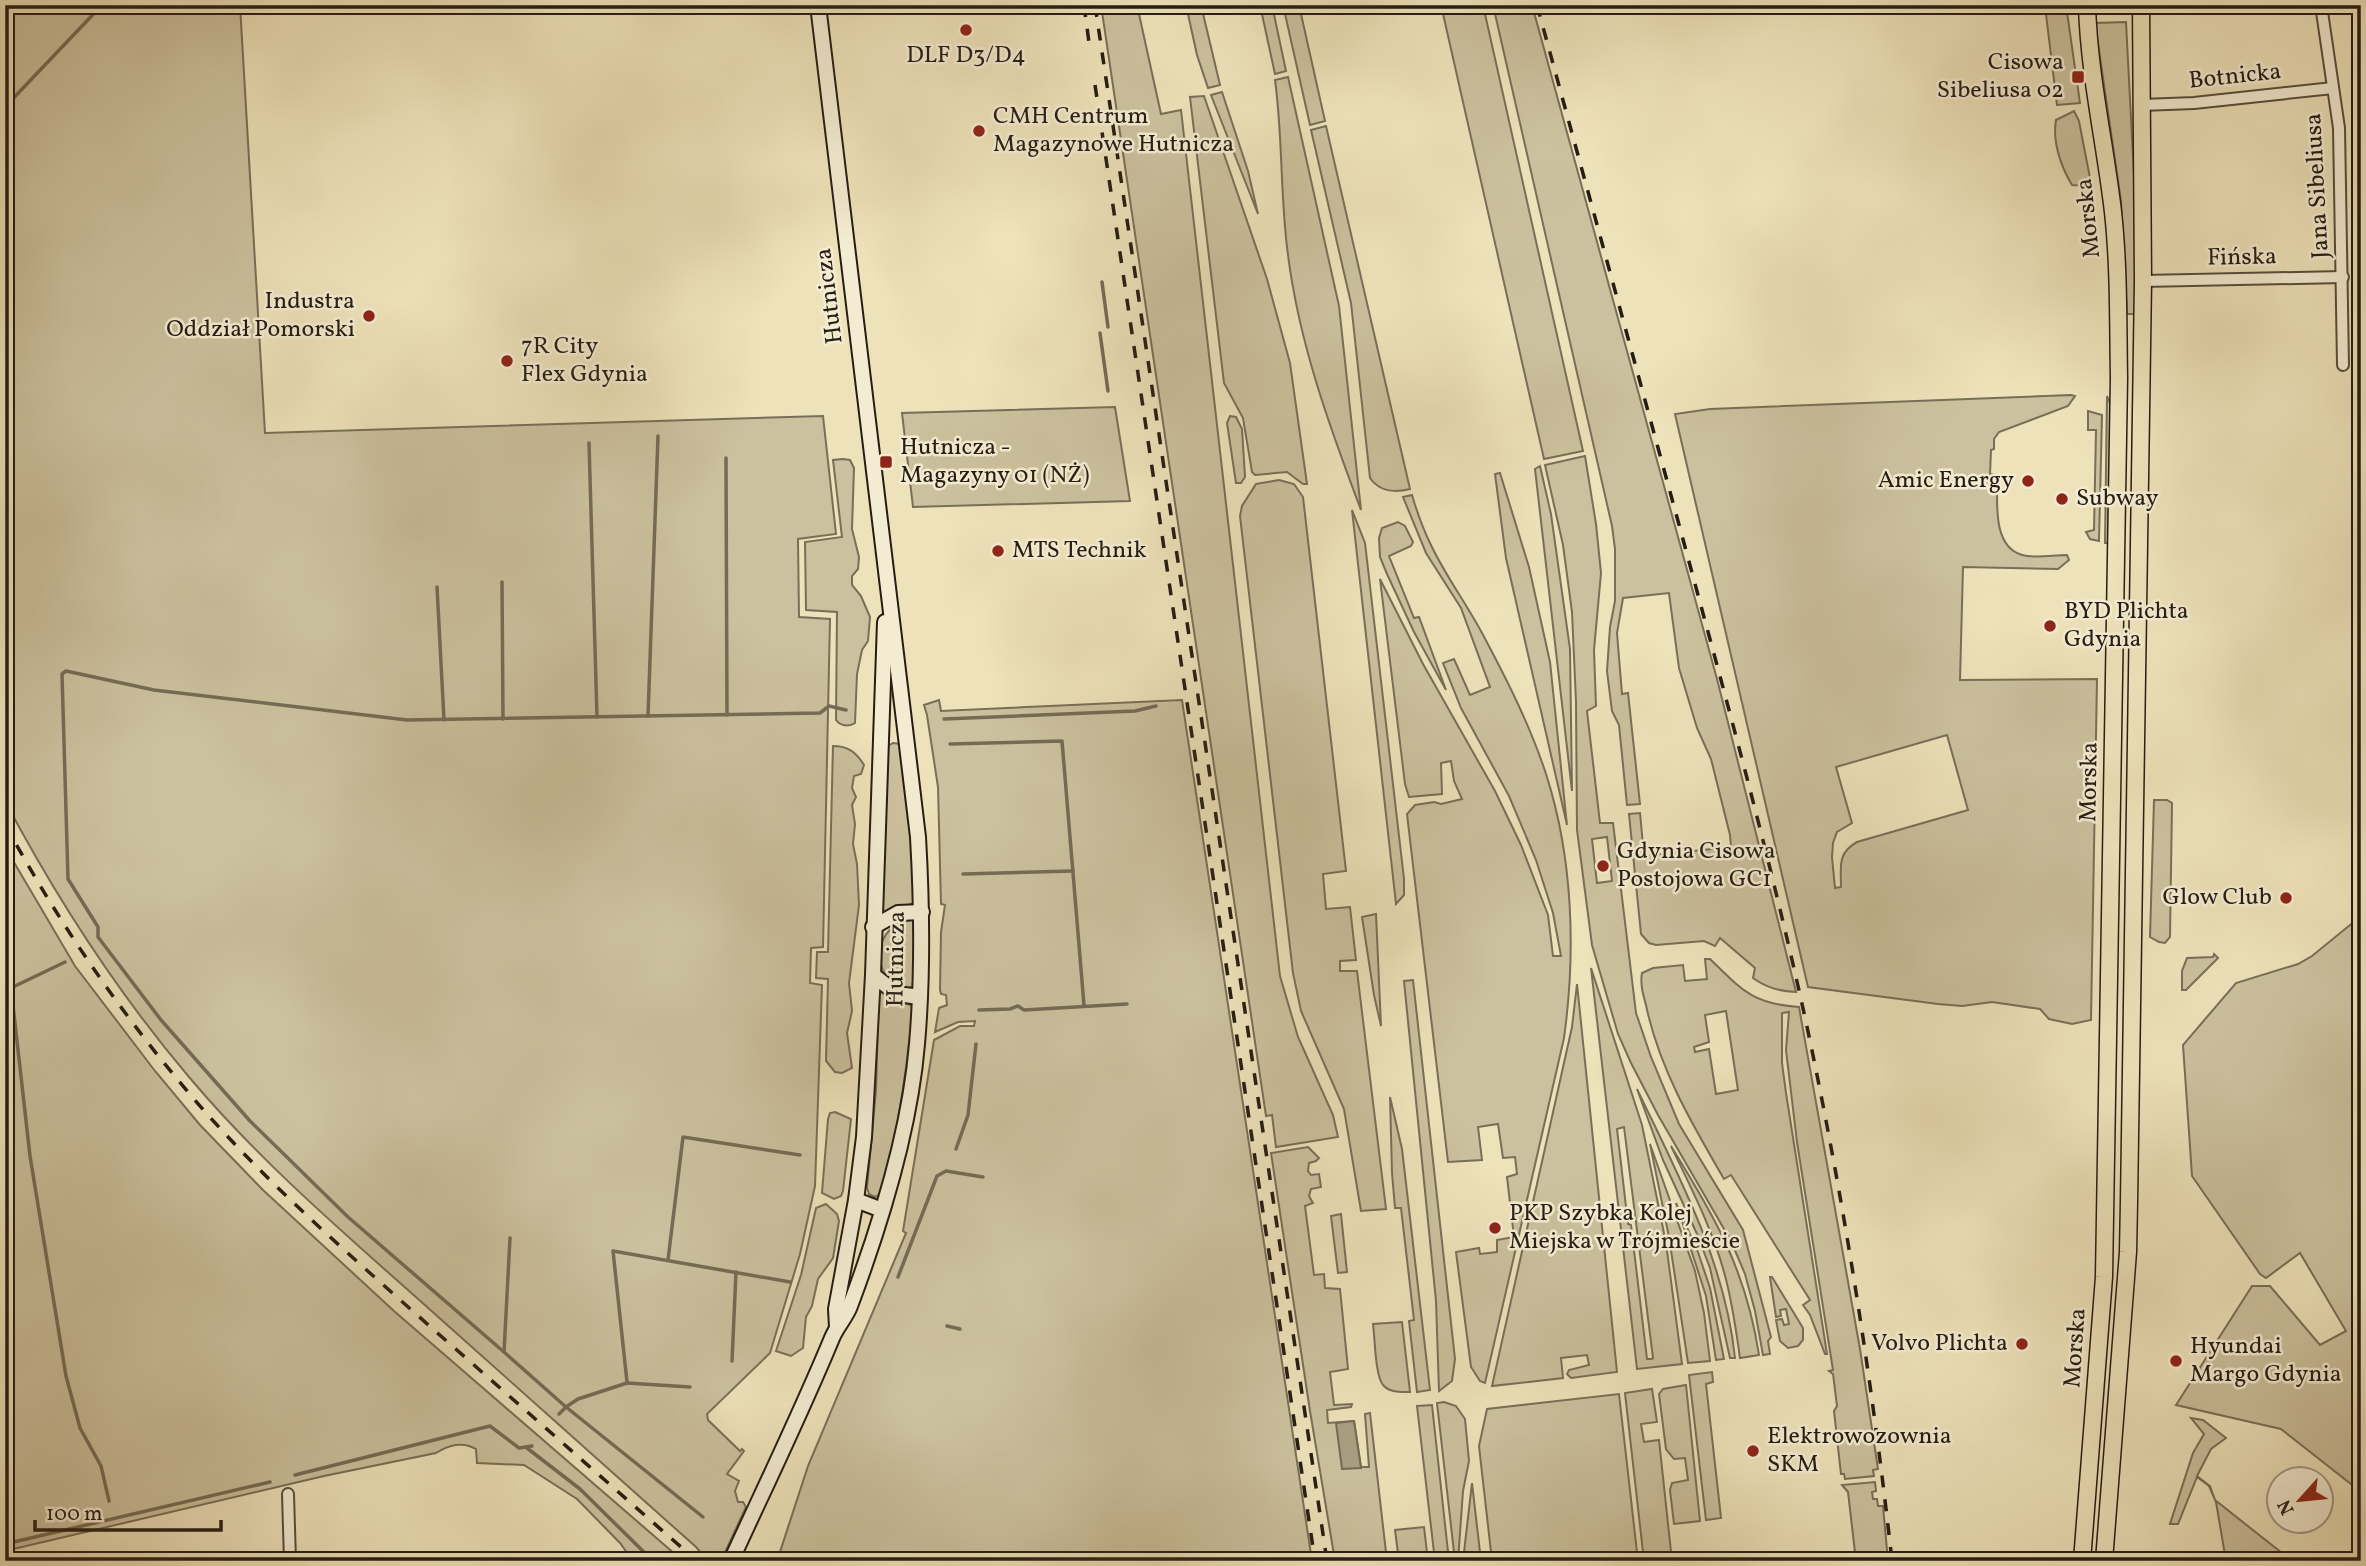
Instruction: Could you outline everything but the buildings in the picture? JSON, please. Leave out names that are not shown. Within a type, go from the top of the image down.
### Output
[{"type":"main road","name":"Hutnicza","points":[[731,1561],[806,1399],[836,1327],[849,1310],[882,1210],[897,1151],[913,1072],[920,997],[922,912],[918,836],[817,5]]},
{"type":"main road","name":"Morska","points":[[2082,1561],[2105,1238],[2119,382],[2118,282],[2113,214],[2090,52],[2087,5]]},
{"type":"main road","name":"Morska","points":[[2104,1561],[2128,1239],[2143,281],[2141,5]]},
{"type":"main road","name":"Hutnicza","points":[[836,1327],[836,1309],[856,1200],[864,1137],[873,975],[887,582]]},
{"type":"main road","points":[[881,735],[907,733]]},
{"type":"main road","points":[[873,927],[898,913],[922,912]]},
{"type":"main road","points":[[873,975],[897,994],[920,997]]},
{"type":"main road","points":[[856,1200],[882,1210]]},
{"type":"street","name":"Jana Sibeliusa","points":[[2321,5],[2339,128],[2343,365]]},
{"type":"street","name":"Botnicka","points":[[2142,105],[2194,103],[2333,88]]},
{"type":"street","name":"Fińska","points":[[2143,281],[2343,277]]},
{"type":"street","points":[[288,1494],[290,1561]]},
{"type":"shaded area","points":[[5,5],[240,5],[265,433],[823,416],[836,534],[798,539],[799,617],[830,619],[823,947],[811,948],[810,983],[822,985],[815,1186],[800,1254],[770,1353],[707,1414],[708,1420],[740,1451],[744,1451],[727,1474],[739,1481],[735,1491],[738,1502],[743,1502],[746,1507],[721,1561],[708,1561],[696,1547],[308,1200],[217,1109],[163,1045],[113,978],[67,909],[5,801]]},
{"type":"shaded area","points":[[1101,5],[1137,5],[1161,114],[1181,110],[1280,976],[1298,1037],[1333,1115],[1338,1137],[1276,1147],[1272,1115],[1266,1116]]},
{"type":"shaded area","points":[[1186,5],[1201,5],[1220,85],[1208,88],[1197,55]]},
{"type":"shaded area","points":[[1260,5],[1272,5],[1286,71],[1275,74]]},
{"type":"shaded area","points":[[1283,5],[1299,5],[1325,121],[1310,125]]},
{"type":"shaded area","points":[[1441,5],[1483,5],[1583,451],[1544,459]]},
{"type":"shaded area","points":[[1493,5],[1532,5],[1717,679],[1796,992],[1773,988],[1753,978],[1755,968],[1720,938],[1715,946],[1704,941],[1656,945],[1649,943],[1641,934],[1629,814],[1640,813],[1644,856],[1731,847],[1730,835],[1711,759],[1697,728],[1679,668],[1669,593],[1623,598],[1617,633],[1622,694],[1628,693],[1640,804],[1627,805],[1619,725],[1612,711],[1607,671],[1615,601],[1612,526]]},
{"type":"shaded area","points":[[1922,5],[2066,5],[2080,103],[2057,105],[2045,6]]},
{"type":"shaded area","points":[[2126,22],[2136,214],[2135,314],[2127,314],[2121,201],[2095,23]]},
{"type":"shaded area","points":[[1288,77],[1339,306],[1361,510],[1317,385],[1293,288],[1285,233],[1275,80]]},
{"type":"shaded area","points":[[1222,92],[1248,171],[1258,214],[1211,95]]},
{"type":"shaded area","points":[[1204,96],[1267,279],[1290,363],[1307,484],[1287,472],[1255,475],[1252,472],[1243,418],[1224,383],[1190,97]]},
{"type":"shaded area","points":[[2074,111],[2079,121],[2090,178],[2084,184],[2078,185],[2072,185],[2064,170],[2055,136],[2056,120]]},
{"type":"shaded area","points":[[1326,126],[1410,489],[1388,490],[1378,486],[1370,478],[1351,303],[1311,130]]},
{"type":"shaded area","points":[[2075,396],[2068,406],[1999,432],[1994,439],[1990,474],[1997,475],[1998,521],[2005,542],[2012,550],[2022,555],[2067,555],[2069,560],[2058,569],[1963,567],[1960,680],[2097,679],[2091,1020],[2072,1024],[2049,1019],[2040,1009],[1992,1002],[1962,1006],[1808,987],[1675,414],[1710,409]],"holes":[[[1947,735],[1968,810],[1857,842],[1843,856],[1841,887],[1835,888],[1833,843],[1837,832],[1852,823],[1836,767]]]},
{"type":"shaded area","points":[[2107,396],[2111,406],[2109,543],[2105,543]]},
{"type":"shaded area","points":[[1115,407],[1130,501],[913,507],[902,413]]},
{"type":"shaded area","points":[[2088,411],[2102,415],[2099,541],[2090,539],[2086,532],[2094,530],[2096,430],[2088,430]]},
{"type":"shaded area","points":[[1230,416],[1236,417],[1242,429],[1245,477],[1241,483],[1236,483],[1227,423]]},
{"type":"shaded area","points":[[1585,456],[1601,573],[1594,650],[1596,706],[1587,711],[1600,823],[1613,823],[1636,1013],[1679,1124],[1743,1230],[1771,1337],[1768,1341],[1770,1354],[1763,1355],[1745,1274],[1731,1241],[1658,1115],[1618,1034],[1592,945],[1577,830],[1572,612],[1563,545],[1545,465]],"holes":[[[1607,837],[1612,881],[1597,883],[1592,839]]]},
{"type":"shaded area","points":[[833,460],[850,460],[854,468],[852,529],[859,557],[858,569],[852,576],[852,585],[861,596],[870,617],[868,641],[862,650],[857,674],[855,723],[847,725],[836,720],[837,612],[806,610],[805,542],[842,537]]},
{"type":"shaded area","points":[[1540,466],[1551,514],[1570,649],[1572,791],[1535,469]]},
{"type":"shaded area","points":[[1500,473],[1529,567],[1550,662],[1567,825],[1506,558],[1495,474]]},
{"type":"shaded area","points":[[1279,480],[1294,484],[1303,497],[1346,871],[1323,874],[1326,909],[1350,907],[1356,960],[1340,961],[1340,971],[1357,971],[1386,1209],[1361,1211],[1344,1109],[1301,1011],[1293,973],[1240,516],[1242,506],[1256,484]]},
{"type":"shaded area","points":[[1412,495],[1431,545],[1500,667],[1540,756],[1562,838],[1570,905],[1570,972],[1564,1038],[1485,1383],[1480,1381],[1471,1367],[1456,1252],[1479,1248],[1480,1254],[1497,1252],[1497,1240],[1514,1237],[1507,1177],[1517,1174],[1515,1157],[1503,1158],[1498,1124],[1478,1127],[1482,1160],[1448,1162],[1407,814],[1415,805],[1434,802],[1441,804],[1462,799],[1454,781],[1451,761],[1441,763],[1442,794],[1409,797],[1405,784],[1380,579],[1423,664],[1495,791],[1521,845],[1548,915],[1553,956],[1561,956],[1553,913],[1536,860],[1509,796],[1461,708],[1443,663],[1454,659],[1470,695],[1490,687],[1461,608],[1426,553],[1403,497]]},
{"type":"shaded area","points":[[1352,510],[1365,543],[1404,879],[1404,895],[1396,904]]},
{"type":"shaded area","points":[[1398,522],[1405,526],[1413,542],[1411,546],[1389,556],[1414,618],[1419,617],[1446,690],[1414,632],[1380,557],[1379,538],[1382,528]]},
{"type":"shaded area","points":[[939,700],[941,711],[1182,700],[1312,1561],[769,1561],[779,1555],[808,1466],[906,1233],[903,1231],[934,1040],[960,1026],[974,1026],[975,1021],[958,1022],[935,1032],[939,1008],[947,1005],[946,995],[941,994],[940,990],[941,932],[945,905],[941,904],[938,787],[924,705]]},
{"type":"shaded area","points":[[893,743],[900,744],[905,750],[912,819],[915,903],[881,916],[886,747]]},
{"type":"shaded area","points":[[833,746],[851,751],[864,765],[861,774],[854,776],[852,788],[856,797],[852,805],[855,824],[853,844],[859,905],[849,983],[852,1011],[847,1033],[852,1068],[842,1073],[835,1072],[826,1061],[828,979],[816,978],[817,952],[828,952]]},
{"type":"shaded area","points":[[2154,800],[2167,800],[2172,803],[2170,937],[2165,943],[2150,937]]},
{"type":"shaded area","points":[[5,847],[75,966],[200,1125],[263,1190],[394,1311],[683,1561],[633,1561],[620,1543],[577,1499],[524,1465],[477,1463],[476,1449],[461,1445],[436,1453],[324,1476],[5,1551]]},
{"type":"shaded area","points":[[1376,914],[1381,1026],[1362,917]]},
{"type":"shaded area","points":[[2361,916],[2361,1492],[2334,1471],[2334,1464],[2325,1464],[2281,1429],[2176,1405],[2252,1286],[2270,1286],[2320,1345],[2346,1331],[2300,1253],[2266,1278],[2260,1274],[2192,1176],[2183,1045],[2236,983],[2298,964],[2312,956]]},
{"type":"shaded area","points":[[915,919],[914,986],[907,989],[894,983],[885,974],[880,951],[890,930],[901,922]]},
{"type":"shaded area","points":[[2214,954],[2218,958],[2186,990],[2182,990],[2182,971],[2187,958],[2213,957]]},
{"type":"shaded area","points":[[1705,959],[1710,959],[1740,987],[1759,999],[1799,1007],[1860,1349],[1878,1469],[1873,1470],[1874,1476],[1845,1479],[1844,1474],[1841,1474],[1834,1411],[1837,1406],[1833,1374],[1829,1371],[1833,1370],[1797,1142],[1786,1050],[1789,1012],[1782,1013],[1782,1063],[1827,1354],[1803,1305],[1810,1300],[1731,1175],[1724,1179],[1689,1116],[1659,1051],[1643,993],[1642,973],[1653,968],[1683,965],[1685,981],[1707,979]],"holes":[[[1726,1011],[1738,1090],[1716,1094],[1709,1049],[1695,1052],[1694,1047],[1709,1042],[1705,1015]]]},
{"type":"shaded area","points":[[1591,968],[1642,1125],[1666,1243],[1682,1364],[1637,1369]],"holes":[[[1624,1127],[1653,1358],[1647,1359],[1631,1225],[1628,1224],[1617,1129]]]},
{"type":"shaded area","points":[[1413,980],[1455,1359],[1452,1381],[1439,1391],[1436,1301],[1404,981]]},
{"type":"shaded area","points":[[1577,984],[1617,1372],[1571,1378],[1567,1374],[1569,1370],[1589,1365],[1587,1355],[1561,1358],[1563,1378],[1492,1386],[1572,1027]]},
{"type":"shaded area","points":[[881,988],[899,1001],[913,1006],[893,1147],[882,1193],[875,1197],[869,1194],[867,1188],[876,1090]]},
{"type":"shaded area","points":[[1637,1089],[1698,1219],[1721,1287],[1735,1358],[1730,1358],[1710,1268],[1663,1160]]},
{"type":"shaded area","points":[[1390,1097],[1402,1149],[1430,1390],[1417,1392],[1409,1321],[1414,1320],[1401,1208],[1395,1208]]},
{"type":"shaded area","points":[[835,1112],[851,1119],[843,1191],[841,1196],[834,1199],[822,1193],[828,1119],[830,1113]]},
{"type":"shaded area","points":[[1650,1144],[1695,1271],[1710,1361],[1688,1363],[1669,1237]]},
{"type":"shaded area","points":[[1671,1146],[1727,1245],[1746,1296],[1759,1355],[1740,1358],[1732,1304],[1719,1256]]},
{"type":"shaded area","points":[[1308,1147],[1319,1158],[1309,1163],[1308,1171],[1311,1175],[1319,1174],[1321,1187],[1311,1189],[1309,1196],[1313,1203],[1305,1206],[1314,1275],[1324,1274],[1325,1288],[1340,1289],[1348,1369],[1330,1372],[1334,1405],[1352,1404],[1351,1407],[1327,1410],[1328,1423],[1354,1421],[1361,1467],[1369,1467],[1365,1414],[1370,1413],[1387,1561],[1335,1561],[1271,1153]]},
{"type":"shaded area","points":[[1676,1203],[1698,1252],[1710,1288],[1724,1359],[1716,1360],[1706,1296]]},
{"type":"shaded area","points":[[826,1204],[837,1214],[839,1221],[833,1258],[818,1279],[812,1306],[806,1317],[803,1348],[791,1356],[776,1351],[801,1275],[816,1208]]},
{"type":"shaded area","points":[[1341,1214],[1347,1272],[1338,1273],[1331,1216]]},
{"type":"shaded area","points":[[1770,1277],[1803,1328],[1803,1340],[1798,1346],[1788,1348],[1780,1341],[1776,1320],[1782,1319],[1784,1325],[1789,1324],[1786,1309],[1780,1310],[1781,1316],[1776,1317]]},
{"type":"shaded area","points":[[1402,1322],[1410,1392],[1392,1391],[1383,1385],[1376,1356],[1373,1324]]},
{"type":"shaded area","points":[[1712,1372],[1713,1382],[1706,1384],[1721,1518],[1706,1520],[1689,1375]]},
{"type":"shaded area","points":[[1686,1385],[1700,1521],[1674,1524],[1670,1490],[1672,1483],[1688,1480],[1685,1458],[1674,1459],[1666,1449],[1659,1394],[1663,1389]]},
{"type":"shaded area","points":[[1652,1389],[1657,1422],[1641,1424],[1644,1442],[1659,1440],[1672,1561],[1644,1561],[1625,1393]]},
{"type":"shaded area","points":[[1619,1394],[1638,1561],[1492,1561],[1479,1446],[1487,1409]]},
{"type":"shaded area","points":[[1437,1403],[1456,1406],[1465,1419],[1469,1461],[1463,1491],[1458,1561],[1455,1561]]},
{"type":"shaded area","points":[[1432,1405],[1449,1561],[1435,1561],[1417,1406]]},
{"type":"shaded area","points":[[2191,1418],[2203,1420],[2226,1438],[2211,1449],[2197,1476],[2210,1486],[2214,1498],[2209,1486],[2197,1477],[2178,1524],[2170,1524],[2193,1453],[2204,1434]]},
{"type":"shaded area","points":[[1354,1421],[1361,1468],[1342,1469],[1336,1423]]},
{"type":"shaded area","points":[[1875,1482],[1873,1499],[1877,1499],[1878,1506],[1883,1506],[1888,1561],[1856,1561],[1848,1492],[1842,1485]]},
{"type":"shaded area","points":[[1472,1483],[1481,1561],[1463,1561]]},
{"type":"shaded area","points":[[2215,1500],[2292,1561],[2226,1561]]},
{"type":"shaded area","points":[[1424,1527],[1428,1561],[1399,1561],[1395,1530]]},
{"type":"waterway","points":[[5,107],[102,5]]},
{"type":"waterway","points":[[1102,282],[1108,327]]},
{"type":"waterway","points":[[1100,333],[1108,391]]},
{"type":"waterway","points":[[648,716],[658,436]]},
{"type":"waterway","points":[[589,443],[597,717]]},
{"type":"waterway","points":[[726,458],[727,715]]},
{"type":"waterway","points":[[502,582],[503,719]]},
{"type":"waterway","points":[[437,587],[444,720]]},
{"type":"waterway","points":[[504,1352],[348,1217],[250,1121],[161,1020],[98,937],[98,927],[68,879],[62,674],[66,671],[154,690],[407,720],[820,713],[829,706],[846,710]]},
{"type":"waterway","points":[[944,719],[1135,711],[1156,706]]},
{"type":"waterway","points":[[950,744],[1062,741],[1084,1005]]},
{"type":"waterway","points":[[963,874],[1073,871]]},
{"type":"waterway","points":[[65,962],[11,988],[30,1156],[66,1376],[80,1428],[101,1466],[109,1501]]},
{"type":"waterway","points":[[979,1010],[1010,1009],[1018,1006],[1024,1010],[1127,1004]]},
{"type":"waterway","points":[[956,1149],[968,1115],[976,1044]]},
{"type":"waterway","points":[[668,1260],[683,1137],[800,1155]]},
{"type":"waterway","points":[[898,1277],[937,1176],[946,1171],[983,1177]]},
{"type":"waterway","points":[[510,1238],[504,1352],[566,1407],[578,1399],[627,1383],[690,1387]]},
{"type":"waterway","points":[[627,1382],[613,1251],[790,1282]]},
{"type":"waterway","points":[[732,1361],[736,1272]]},
{"type":"waterway","points":[[947,1326],[960,1329]]},
{"type":"waterway","points":[[559,1414],[566,1407],[703,1517]]},
{"type":"waterway","points":[[295,1475],[490,1426],[519,1448],[532,1446]]},
{"type":"waterway","points":[[527,1448],[580,1489],[653,1561]]},
{"type":"waterway","points":[[5,1544],[270,1482]]},
{"type":"railway","points":[[1084,5],[1090,50]]},
{"type":"railway","points":[[1095,5],[1327,1561]]},
{"type":"railway","points":[[1537,5],[1730,715],[1792,960],[1845,1223],[1866,1358],[1892,1561]]},
{"type":"railway","points":[[1095,85],[1315,1561]]},
{"type":"railway","points":[[5,824],[69,932],[116,1000],[167,1067],[250,1160],[341,1247],[697,1561]]},
{"type":"place","name":"DLF D3/D4","points":[[966,30]]},
{"type":"place","name":"Cisowa Sibeliusa 02","points":[[2078,77]]},
{"type":"place","name":"CMH Centrum Magazynowe Hutnicza","points":[[979,131]]},
{"type":"place","name":"Industra Oddział Pomorski","points":[[369,316]]},
{"type":"place","name":"7R City Flex Gdynia","points":[[507,361]]},
{"type":"place","name":"Hutnicza - Magazyny 01 (NŻ)","points":[[886,462]]},
{"type":"place","name":"Amic Energy","points":[[2028,481]]},
{"type":"place","name":"Subway","points":[[2062,499]]},
{"type":"place","name":"MTS Technik","points":[[998,551]]},
{"type":"place","name":"BYD Plichta Gdynia","points":[[2050,626]]},
{"type":"place","name":"Gdynia Cisowa Postojowa GC1","points":[[1603,866]]},
{"type":"place","name":"Glow Club","points":[[2286,898]]},
{"type":"place","name":"PKP Szybka Kolej Miejska w Trójmieście","points":[[1495,1228]]},
{"type":"place","name":"Volvo Plichta","points":[[2022,1344]]},
{"type":"place","name":"Hyundai Margo Gdynia","points":[[2176,1361]]},
{"type":"place","name":"Elektrowozownia SKM","points":[[1753,1451]]}]
